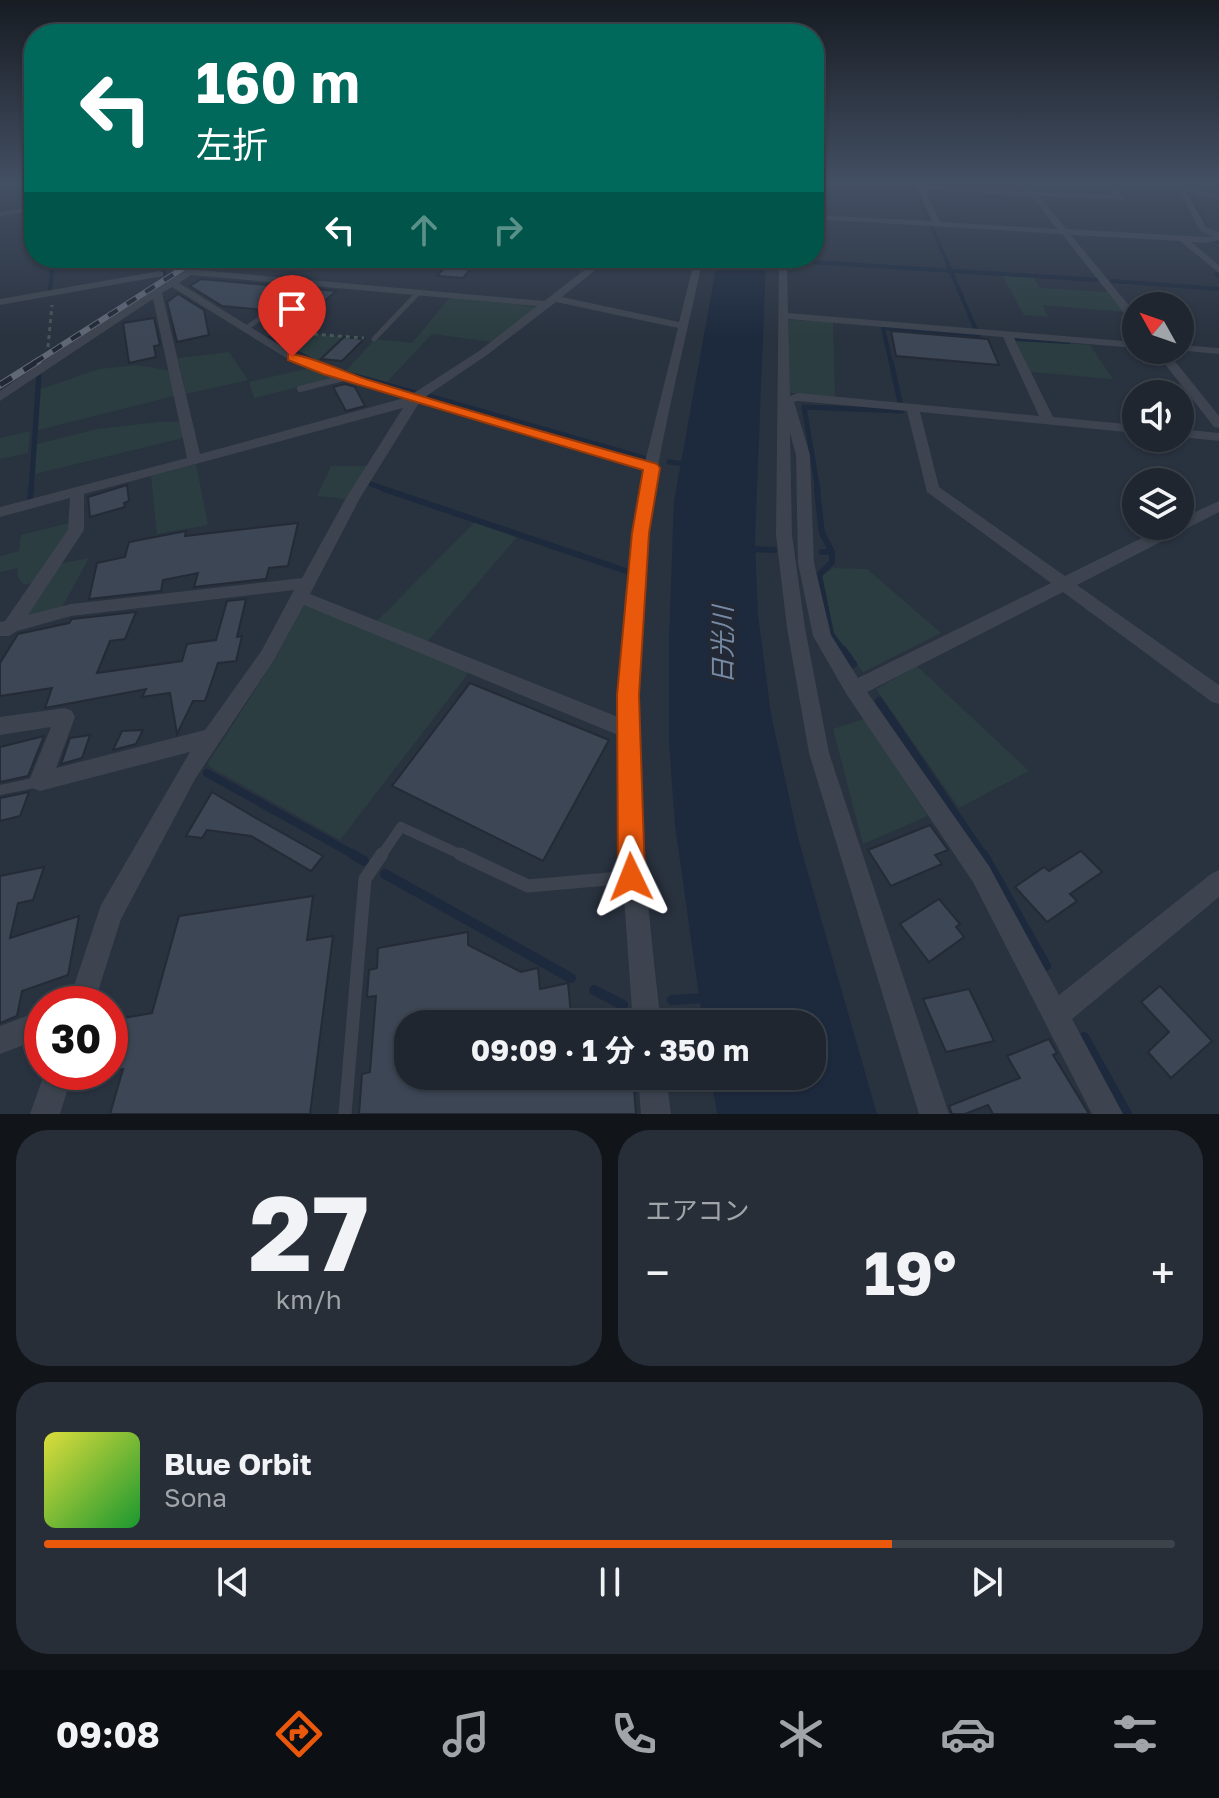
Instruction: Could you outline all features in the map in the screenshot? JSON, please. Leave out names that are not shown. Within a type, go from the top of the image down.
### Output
[{"type":"street","points":[[1066,234],[1122,304]]},
{"type":"street","points":[[1098,234],[1206,240],[1219,236]]},
{"type":"street","points":[[1183,239],[1219,270]]},
{"type":"street","points":[[190,272],[196,268]]},
{"type":"street","points":[[0,512],[400,405],[483,353],[592,268]]},
{"type":"street","points":[[645,1010],[631,877],[627,730],[640,533],[697,268]]},
{"type":"street","points":[[783,268],[784,535],[796,628],[819,753],[934,1114]]},
{"type":"street","points":[[0,302],[190,272],[418,293],[549,301],[684,326]]},
{"type":"street","points":[[163,275],[157,293],[194,460]]},
{"type":"street","points":[[163,275],[292,357],[347,377],[652,468]]},
{"type":"street","points":[[0,397],[79,341],[157,293]]},
{"type":"street","points":[[784,316],[1122,344]]},
{"type":"street","points":[[1007,335],[1048,421]]},
{"type":"street","points":[[1194,349],[1219,351]]},
{"type":"street","points":[[1171,364],[1219,424]]},
{"type":"street","points":[[87,986],[110,914],[188,772],[268,655],[359,488],[416,397]]},
{"type":"street","points":[[1108,1114],[981,874],[854,689],[822,636],[806,563],[803,455],[787,400],[798,397],[1122,428]]},
{"type":"street","points":[[913,409],[932,489],[1219,696]]},
{"type":"street","points":[[1194,434],[1219,437]]},
{"type":"street","points":[[4,630],[76,530],[77,491]]},
{"type":"street","points":[[854,689],[1219,506]]},
{"type":"street","points":[[4,630],[71,610],[303,589],[627,730]]},
{"type":"street","points":[[0,726],[65,717],[40,781]]},
{"type":"street","points":[[40,781],[215,736]]},
{"type":"street","points":[[1056,1015],[1219,882]]},
{"type":"street","points":[[0,1040],[24,1031]]},
{"type":"street","points":[[45,1114],[53,1090]]},
{"type":"street","points":[[653,1090],[656,1114]]},
{"type":"lane","points":[[374,339],[418,293]]},
{"type":"lane","points":[[245,329],[269,312]]},
{"type":"lane","points":[[300,389],[347,377]]},
{"type":"lane","points":[[0,790],[40,781]]},
{"type":"lane","points":[[345,1114],[365,879],[401,827],[528,886],[631,877]]},
{"type":"path","points":[[48,347],[52,293]]},
{"type":"path","points":[[264,340],[277,329],[374,339]]},
{"type":"shaded area","points":[[1002,275],[1033,277],[1040,288],[1108,292],[1122,310],[1043,305],[1048,317],[1024,315]]},
{"type":"shaded area","points":[[450,297],[538,307],[492,342],[432,334],[387,382],[346,371],[375,339],[412,343]]},
{"type":"shaded area","points":[[785,322],[833,322],[835,397],[792,393],[786,388]]},
{"type":"shaded area","points":[[278,330],[342,337],[318,361],[270,337]]},
{"type":"shaded area","points":[[1015,339],[1090,345],[1113,379],[1030,372]]},
{"type":"shaded area","points":[[229,352],[248,380],[186,394],[178,358]]},
{"type":"shaded area","points":[[137,365],[172,371],[178,395],[38,430],[41,389],[99,369]]},
{"type":"shaded area","points":[[310,368],[339,377],[254,398],[249,382]]},
{"type":"shaded area","points":[[184,422],[187,437],[35,474],[37,444],[97,429]]},
{"type":"shaded area","points":[[30,431],[28,453],[0,459],[0,438]]},
{"type":"shaded area","points":[[196,464],[208,525],[157,534],[151,476]]},
{"type":"shaded area","points":[[331,466],[368,466],[347,499],[317,496]]},
{"type":"shaded area","points":[[476,521],[518,536],[427,642],[377,621]]},
{"type":"shaded area","points":[[69,523],[68,531],[34,582],[25,585],[18,578],[18,568],[0,572],[0,556],[19,551],[21,535]]},
{"type":"shaded area","points":[[89,558],[61,609],[24,616],[58,564]]},
{"type":"shaded area","points":[[833,568],[867,569],[941,633],[863,672],[834,634],[822,576]]},
{"type":"shaded area","points":[[305,603],[467,667],[467,675],[340,840],[210,767],[208,763],[273,662]]},
{"type":"shaded area","points":[[917,666],[1029,771],[959,808],[876,689]]},
{"type":"shaded area","points":[[864,719],[928,816],[863,844],[833,729]]},
{"type":"water","name":"日光川","points":[[716,268],[766,268],[755,541],[758,615],[771,714],[798,838],[877,1114],[717,1114],[713,1090],[826,1090],[826,1010],[701,1010],[675,825],[669,741],[674,501]]},
{"type":"building","points":[[444,268],[471,268],[463,278],[437,276]]},
{"type":"building","points":[[201,279],[336,291],[318,307],[303,306],[290,317],[273,316],[274,310],[269,307],[263,310],[222,306],[190,286]]},
{"type":"building","points":[[178,294],[204,310],[209,335],[177,342],[167,302]]},
{"type":"building","points":[[154,318],[160,345],[154,346],[156,357],[129,363],[123,323]]},
{"type":"building","points":[[891,331],[988,339],[999,365],[896,356]]},
{"type":"building","points":[[344,337],[364,339],[342,361],[321,359]]},
{"type":"building","points":[[345,384],[355,387],[365,406],[346,411],[333,387]]},
{"type":"building","points":[[127,485],[129,501],[124,503],[125,507],[90,517],[88,497]]},
{"type":"building","points":[[298,523],[288,566],[269,568],[266,579],[194,587],[198,573],[163,580],[161,591],[89,599],[97,563],[125,557],[129,542],[186,531],[185,536]]},
{"type":"building","points":[[246,599],[237,637],[242,636],[236,661],[218,663],[205,701],[193,701],[177,734],[170,693],[142,697],[146,689],[45,708],[52,688],[0,696],[0,663],[18,634],[69,623],[72,619],[136,612],[125,639],[110,641],[97,673],[182,661],[187,644],[216,640],[227,601]]},
{"type":"building","points":[[470,683],[609,740],[543,861],[392,786]]},
{"type":"building","points":[[143,730],[136,744],[113,750],[122,731]]},
{"type":"building","points":[[90,735],[82,758],[61,764],[70,738]]},
{"type":"building","points":[[44,736],[28,776],[0,782],[0,747]]},
{"type":"building","points":[[29,792],[20,816],[0,821],[0,798]]},
{"type":"building","points":[[212,792],[323,856],[311,871],[251,836],[207,830],[202,838],[186,836]]},
{"type":"building","points":[[930,825],[948,850],[935,855],[942,864],[891,886],[868,850]]},
{"type":"building","points":[[1081,851],[1102,872],[1070,894],[1077,901],[1047,922],[1015,887],[1044,867],[1049,871]]},
{"type":"building","points":[[44,867],[33,900],[18,903],[10,938],[79,916],[68,975],[36,986],[24,986],[17,1016],[0,1023],[0,876]]},
{"type":"building","points":[[313,896],[307,940],[333,936],[310,1114],[110,1114],[117,1090],[128,1090],[128,1017],[152,1013],[179,916]]},
{"type":"building","points":[[939,899],[960,924],[956,927],[964,937],[929,962],[900,924]]},
{"type":"building","points":[[468,932],[468,945],[521,972],[538,968],[540,989],[568,983],[571,1010],[394,1010],[394,1090],[634,1090],[636,1114],[359,1114],[362,1074],[370,1072],[376,996],[367,997],[369,970],[377,968],[378,948]]},
{"type":"building","points":[[1160,986],[1212,1041],[1171,1078],[1148,1052],[1169,1032],[1141,1002]]},
{"type":"building","points":[[969,989],[994,1041],[946,1052],[923,999]]},
{"type":"building","points":[[1049,1039],[1057,1053],[1053,1055],[1089,1114],[993,1114],[988,1105],[965,1114],[952,1114],[949,1106],[1020,1078],[1007,1056]]},
{"type":"waterway","points":[[935,234],[947,262]]},
{"type":"waterway","points":[[1219,241],[1216,242],[1219,242]]},
{"type":"waterway","points":[[946,260],[951,271]]},
{"type":"waterway","points":[[824,263],[951,271]]},
{"type":"waterway","points":[[50,292],[52,268]]},
{"type":"waterway","points":[[163,268],[165,276]]},
{"type":"waterway","points":[[951,271],[1097,280]]},
{"type":"waterway","points":[[951,271],[976,330]]},
{"type":"waterway","points":[[1112,281],[1219,289]]},
{"type":"waterway","points":[[891,363],[883,328],[979,335]]},
{"type":"waterway","points":[[269,338],[317,363]]},
{"type":"waterway","points":[[1016,339],[1069,342]]},
{"type":"waterway","points":[[313,361],[317,363]]},
{"type":"waterway","points":[[891,361],[900,402]]},
{"type":"waterway","points":[[317,363],[337,370]]},
{"type":"waterway","points":[[344,373],[416,393]]},
{"type":"waterway","points":[[31,491],[39,374]]},
{"type":"waterway","points":[[429,396],[644,458]]},
{"type":"waterway","points":[[818,491],[804,407],[902,411]]},
{"type":"waterway","points":[[669,462],[685,464]]},
{"type":"waterway","points":[[371,484],[390,491]]},
{"type":"waterway","points":[[30,500],[31,489]]},
{"type":"waterway","points":[[384,489],[626,571]]},
{"type":"waterway","points":[[817,489],[822,533],[832,552],[822,552]]},
{"type":"waterway","points":[[750,549],[774,550]]},
{"type":"waterway","points":[[832,555],[832,562],[819,575],[831,634],[844,652]]},
{"type":"waterway","points":[[843,650],[853,664]]},
{"type":"waterway","points":[[879,701],[984,856]]},
{"type":"waterway","points":[[207,773],[356,856]]},
{"type":"waterway","points":[[352,854],[364,861]]},
{"type":"waterway","points":[[983,854],[1046,966]]},
{"type":"waterway","points":[[385,874],[571,978]]},
{"type":"waterway","points":[[594,990],[623,1005]]},
{"type":"waterway","points":[[672,1000],[704,998]]},
{"type":"waterway","points":[[1084,1037],[1127,1114]]},
{"type":"railway","points":[[34,363],[183,268]]},
{"type":"railway","points":[[0,385],[38,361]]},
{"type":"route","points":[[292,357],[328,372],[416,397],[423,402],[652,468],[640,533],[628,695],[631,877]]}]
